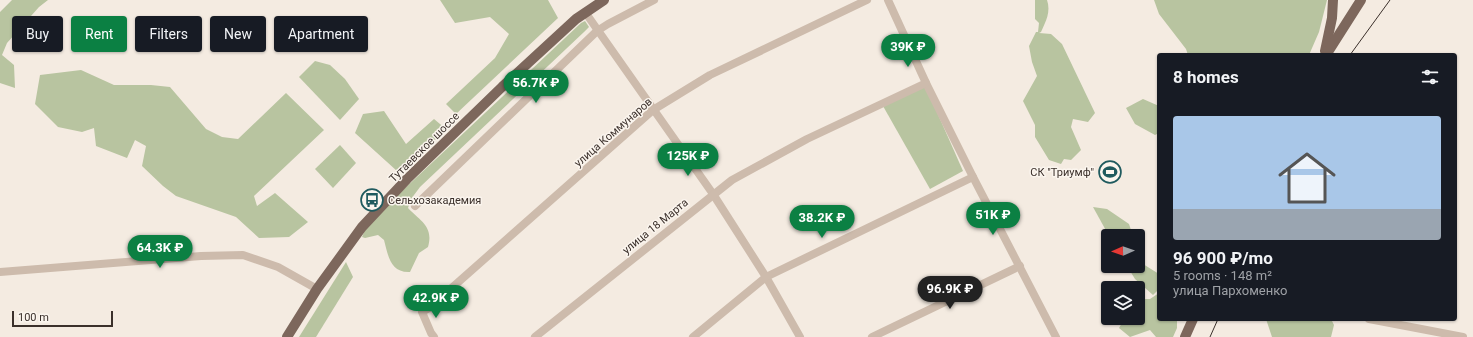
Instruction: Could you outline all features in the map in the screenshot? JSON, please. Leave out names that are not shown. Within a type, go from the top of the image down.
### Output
[{"type":"main road","name":"Тутаевское шоссе","points":[[288,337],[317,289],[362,227],[400,187],[502,87],[585,12],[604,0]]},
{"type":"main road","points":[[1325,53],[1332,18],[1333,0]]},
{"type":"main road","points":[[1326,53],[1361,0]]},
{"type":"main road","points":[[1185,337],[1192,321]]},
{"type":"street","points":[[415,206],[597,31],[654,0]]},
{"type":"street","name":"улица Коммунаров","points":[[434,337],[422,312],[429,308],[653,110],[710,75],[867,0]]},
{"type":"street","points":[[888,0],[926,83],[1056,337]]},
{"type":"street","points":[[585,12],[713,194],[766,278],[800,337]]},
{"type":"street","name":"улица 18 Марта","points":[[535,337],[732,180],[807,139],[926,83]]},
{"type":"street","points":[[693,337],[766,278],[973,177]]},
{"type":"street","points":[[0,272],[202,256],[243,255],[278,267],[317,289]]},
{"type":"street","points":[[872,337],[1020,266]]},
{"type":"street","points":[[1379,321],[1463,337]]},
{"type":"green space","points":[[12,0],[48,0],[31,16],[12,16],[12,37],[7,43],[2,55],[14,65],[15,88],[0,83],[0,12]]},
{"type":"green space","points":[[440,0],[548,0],[558,18],[456,114],[446,104],[495,58],[509,34],[490,17],[455,23]]},
{"type":"green space","points":[[1035,0],[1047,0],[1048,4],[1045,24],[1039,33],[1051,34],[1062,44],[1095,113],[1088,122],[1073,119],[1071,127],[1081,150],[1071,160],[1064,159],[1061,164],[1049,160],[1035,137],[1035,125],[1023,101],[1037,76],[1032,62],[1029,46],[1036,32],[1038,32],[1039,23],[1035,19]]},
{"type":"green space","points":[[1154,0],[1327,0],[1319,32],[1310,53],[1187,53],[1186,49],[1159,14]]},
{"type":"green space","points":[[585,21],[589,27],[420,187],[411,199],[408,208],[425,224],[429,234],[428,247],[419,253],[410,272],[398,270],[391,262],[384,240],[378,235],[365,238],[362,237],[366,228],[403,190],[581,23]]},
{"type":"green space","points":[[315,61],[330,65],[345,79],[359,99],[340,120],[299,77]]},
{"type":"green space","points":[[81,70],[114,85],[151,85],[170,87],[206,129],[222,137],[238,139],[286,93],[324,130],[254,196],[257,206],[275,193],[308,222],[289,237],[259,238],[236,217],[176,196],[163,186],[142,166],[146,146],[135,140],[127,158],[96,146],[94,128],[82,132],[58,127],[35,104],[40,75]]},
{"type":"green space","points":[[925,85],[963,171],[930,189],[883,106]]},
{"type":"green space","points":[[1143,99],[1157,105],[1157,134],[1155,135],[1135,124],[1126,108]]},
{"type":"green space","points":[[384,111],[406,144],[434,119],[446,129],[406,169],[397,171],[355,133],[363,114]]},
{"type":"green space","points":[[340,145],[356,163],[333,188],[315,169]]},
{"type":"green space","points":[[1093,207],[1107,209],[1129,224],[1131,229],[1105,229]]},
{"type":"green space","points":[[346,262],[353,277],[316,337],[299,337]]},
{"type":"green space","points":[[1145,265],[1157,273],[1157,291],[1153,295],[1145,288],[1145,281],[1137,281],[1131,273],[1145,273]]},
{"type":"green space","points":[[1157,294],[1157,321],[1177,321],[1177,328],[1173,337],[1156,337],[1150,330],[1130,337],[1119,328],[1121,325],[1145,325],[1145,299],[1150,299]]},
{"type":"green space","points":[[1267,321],[1332,321],[1334,325],[1331,337],[1272,337]]},
{"type":"tram line","points":[[1351,53],[1390,0]]},
{"type":"tram line","points":[[1210,337],[1217,321]]},
{"type":"place","name":"СК \"Триумф\"","points":[[1110,172]]},
{"type":"place","name":"Сельхозакадемия","points":[[372,200]]}]
